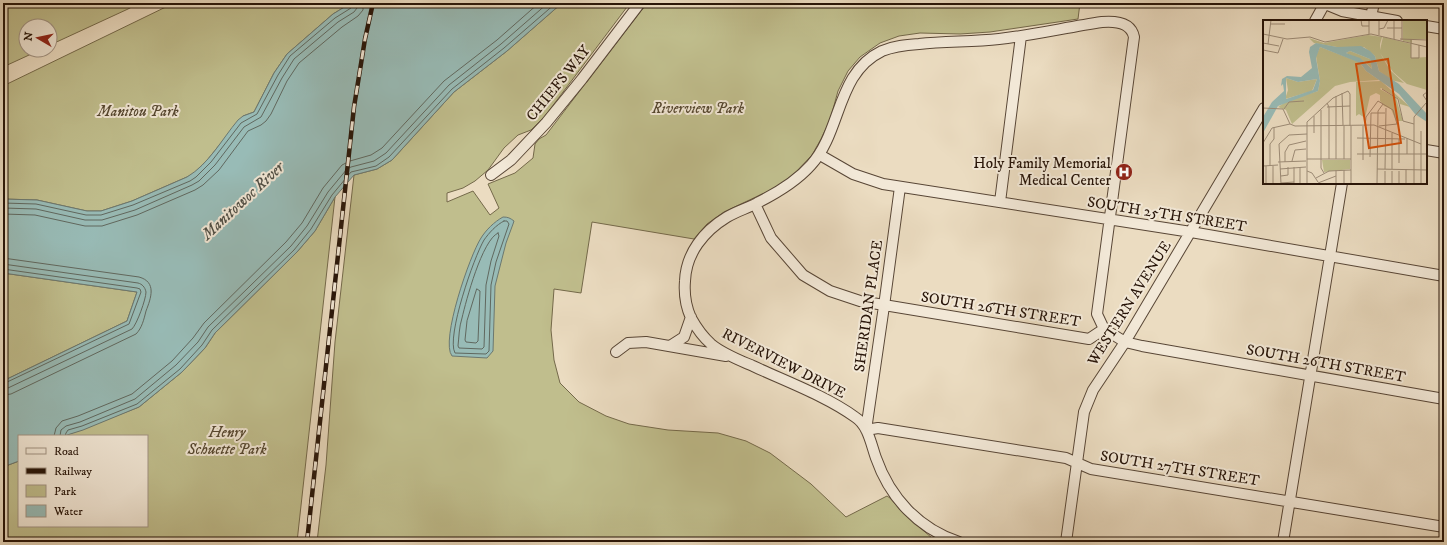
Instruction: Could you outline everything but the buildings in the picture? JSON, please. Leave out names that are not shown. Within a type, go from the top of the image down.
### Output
[{"type":"street","name":"CHIEFS WAY","points":[[491,175],[511,160],[546,123],[582,79],[640,3]]},
{"type":"street","points":[[1316,20],[1325,3],[1340,11],[1370,19],[1384,20]]},
{"type":"street","points":[[1370,19],[1374,3]]},
{"type":"street","name":"RIVERVIEW DRIVE","points":[[960,542],[929,528],[916,519],[898,500],[884,477],[866,430],[858,418],[837,405],[733,357],[710,343],[698,329],[691,317],[686,300],[684,288],[685,274],[691,255],[706,232],[728,216],[755,204],[789,184],[810,166],[820,154],[834,126],[844,92],[850,80],[859,68],[869,59],[881,52],[896,46],[933,42],[997,39],[1108,21],[1123,24],[1134,34],[1110,220]]},
{"type":"street","points":[[1427,26],[1444,29]]},
{"type":"street","points":[[1000,202],[1021,36]]},
{"type":"street","name":"WESTERN AVENUE","points":[[1066,542],[1084,412],[1093,390],[1125,342],[1191,232],[1261,121]]},
{"type":"street","points":[[1427,150],[1444,153]]},
{"type":"street","name":"SOUTH 25TH STREET","points":[[820,154],[853,174],[868,180],[900,187],[1191,232],[1444,276]]},
{"type":"street","points":[[1283,542],[1309,375],[1342,184]]},
{"type":"street","name":"SHERIDAN PLACE","points":[[866,430],[900,187]]},
{"type":"street","name":"SOUTH 26TH STREET","points":[[755,204],[771,238],[803,274],[830,291],[860,301],[1089,339],[1104,329],[1125,342],[1444,399]]},
{"type":"street","points":[[1104,329],[1097,314],[1110,220]]},
{"type":"street","points":[[670,346],[684,337],[691,317]]},
{"type":"street","points":[[616,352],[628,343],[646,342],[733,357]]},
{"type":"street","name":"SOUTH 27TH STREET","points":[[866,430],[878,428],[1066,458],[1091,469],[1444,527]]},
{"type":"green space","points":[[3,3],[139,3],[58,41],[58,18],[18,18],[18,58],[23,58],[3,67]]},
{"type":"green space","name":"Manitou Park","points":[[174,3],[351,3],[333,14],[287,54],[274,73],[254,112],[243,116],[208,159],[193,174],[132,201],[101,211],[87,211],[37,200],[3,199],[3,86]]},
{"type":"green space","name":"Riverview Park","points":[[562,3],[630,3],[545,116],[531,130],[518,135],[504,148],[488,170],[475,181],[463,188],[447,193],[447,202],[473,191],[490,215],[499,208],[488,184],[515,173],[533,158],[535,144],[539,139],[546,135],[647,3],[1080,3],[1078,19],[990,32],[960,34],[920,33],[899,36],[880,43],[860,57],[848,71],[838,91],[830,120],[812,155],[795,173],[779,186],[724,212],[707,224],[694,239],[592,222],[581,293],[554,289],[551,330],[554,360],[560,383],[579,402],[606,416],[629,424],[668,430],[718,433],[746,441],[770,453],[811,484],[846,517],[887,496],[902,512],[932,538],[931,542],[317,542],[326,465],[335,342],[354,175],[377,169],[392,160],[454,92],[507,51]]},
{"type":"green space","name":"Henry Schuette Park","points":[[335,197],[297,542],[3,542],[3,467],[18,461],[18,527],[148,527],[148,435],[67,435],[139,407],[182,372],[205,348],[215,333],[297,252],[315,231]]},
{"type":"green space","points":[[3,273],[137,292],[127,321],[3,381]]},
{"type":"water","name":"Manitowoc River","points":[[351,3],[562,3],[507,51],[454,92],[392,160],[377,169],[354,175],[335,197],[315,231],[297,252],[215,333],[205,348],[182,372],[139,407],[83,430],[67,435],[18,435],[18,461],[3,467],[3,381],[127,321],[137,292],[3,273],[3,199],[37,200],[87,211],[101,211],[132,201],[187,177],[195,172],[209,158],[238,120],[243,116],[254,112],[274,73],[287,54],[333,14]]},
{"type":"water","points":[[503,217],[514,221],[506,243],[495,286],[493,351],[487,358],[452,356],[449,347],[453,317],[470,262],[483,235],[493,224]]},
{"type":"railway","points":[[307,542],[354,107],[365,39],[373,3]]},
{"type":"place","name":"Holy Family Memorial Medical Center","points":[[1124,172]]}]
